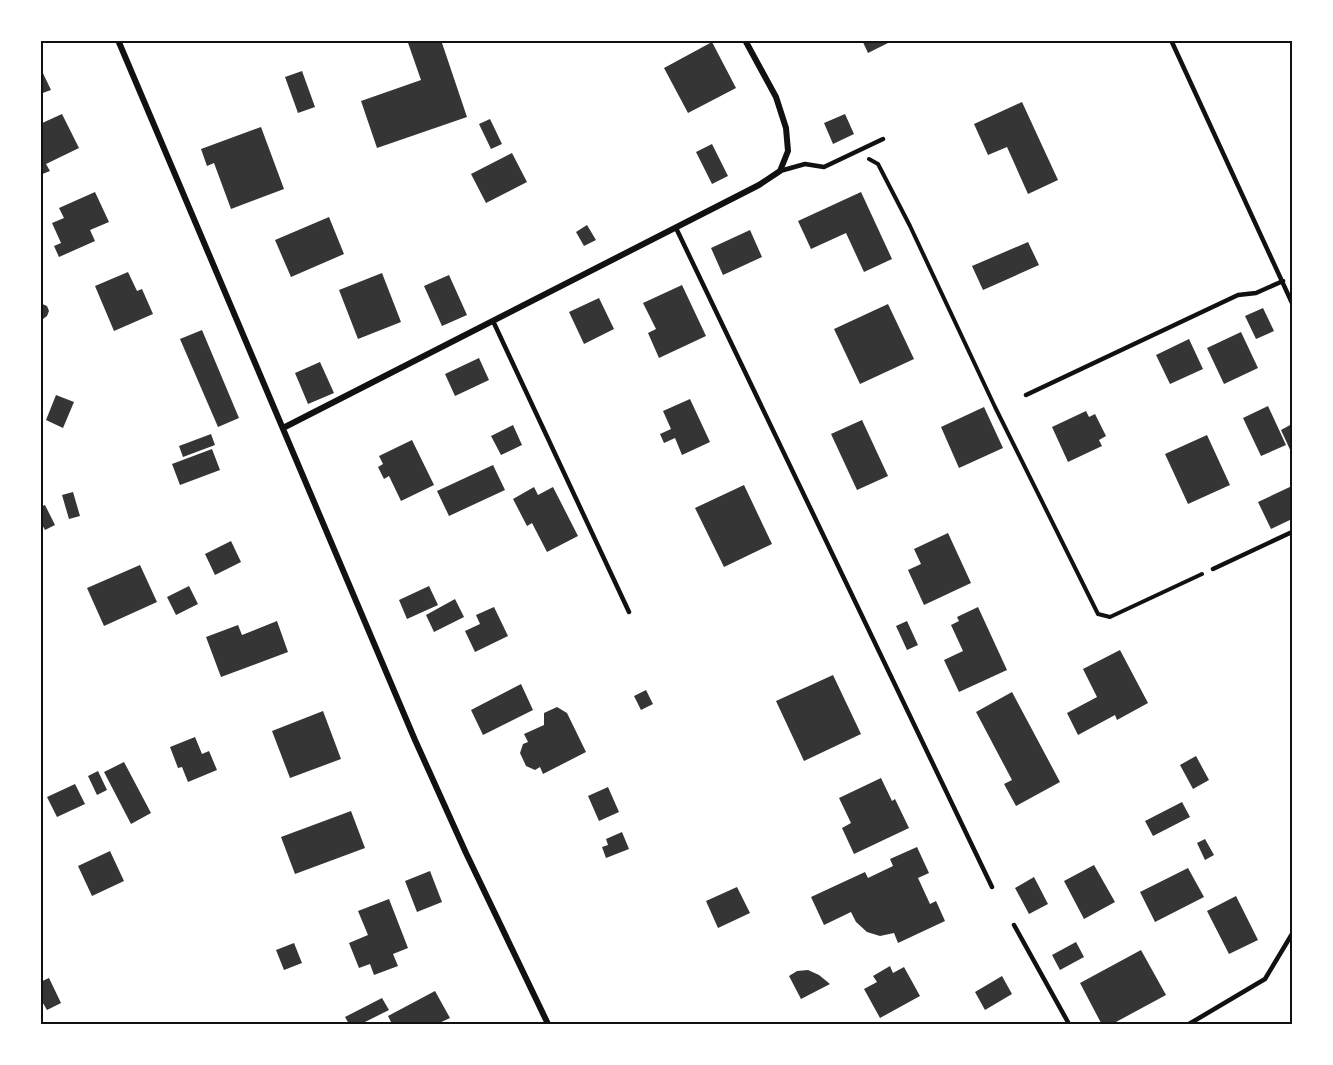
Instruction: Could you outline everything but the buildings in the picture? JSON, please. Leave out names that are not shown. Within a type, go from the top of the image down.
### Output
[{"type":"street","points":[[118,40],[465,853],[548,1024]]},
{"type":"street","points":[[283,428],[676,228],[759,185],[780,171],[789,151],[786,128],[776,97],[745,40]]},
{"type":"lane","points":[[1172,40],[1293,303]]},
{"type":"lane","points":[[780,171],[805,164],[824,167],[883,139]]},
{"type":"lane","points":[[676,228],[992,887]]},
{"type":"lane","points":[[1026,395],[1238,296],[1256,293],[1283,281]]},
{"type":"lane","points":[[493,321],[629,612]]},
{"type":"lane","points":[[1213,569],[1293,532]]},
{"type":"lane","points":[[1014,925],[1069,1024]]},
{"type":"lane","points":[[1189,1024],[1265,980],[1293,934]]},
{"type":"path","points":[[855,152],[879,164],[994,407],[1098,614],[1110,617],[1213,569]]}]
